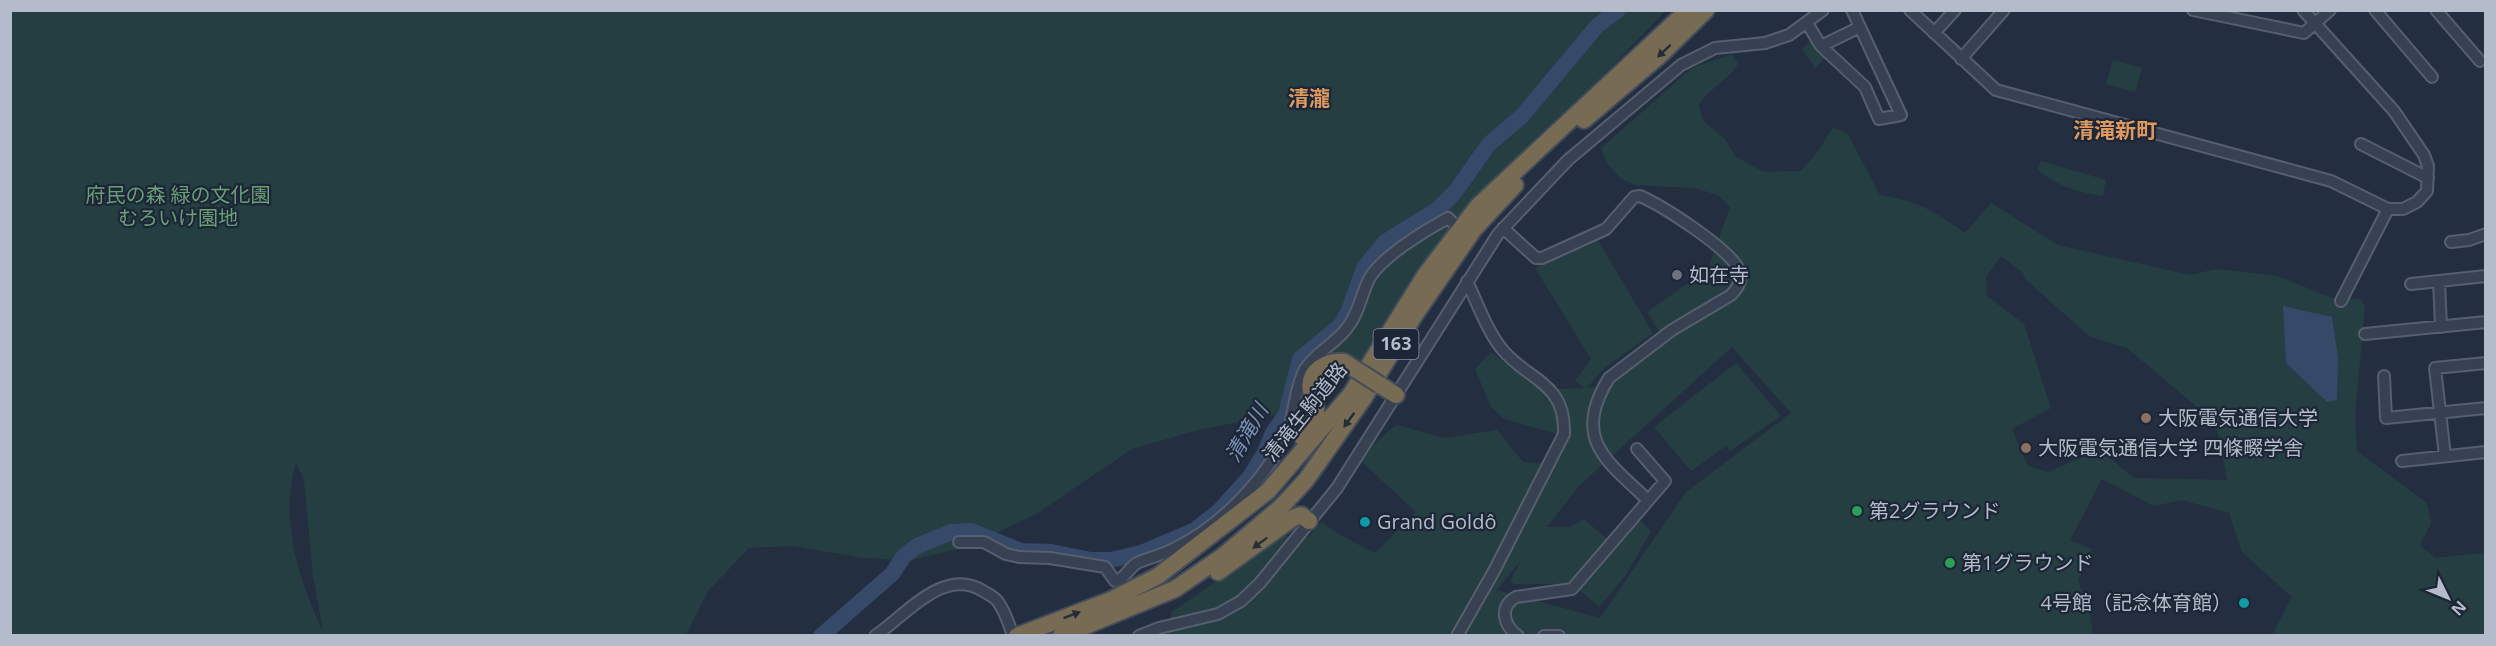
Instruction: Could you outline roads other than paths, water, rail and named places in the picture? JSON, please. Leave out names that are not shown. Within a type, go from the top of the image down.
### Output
[{"type":"highway","name":"清滝生駒道路","points":[[1015,636],[1111,600],[1158,576],[1268,491],[1351,394],[1426,274],[1478,206],[1688,10]]},
{"type":"highway","name":"清滝生駒道路","points":[[1061,636],[1175,589],[1223,556],[1281,507],[1305,480],[1364,399],[1414,316],[1474,229],[1560,141],[1658,57],[1706,10]]},
{"type":"highway","points":[[1237,517],[1247,502],[1300,444],[1337,397],[1435,244],[1452,222],[1521,149],[1559,115],[1602,89]]},
{"type":"highway","points":[[1300,444],[1315,419],[1316,401],[1311,383],[1317,370],[1329,363],[1344,362],[1396,394]]},
{"type":"highway","points":[[1316,401],[1327,403],[1337,397]]},
{"type":"highway","name":"163","points":[[1125,609],[1180,596],[1244,555],[1293,518],[1301,516],[1309,521]]},
{"type":"street","points":[[1139,636],[1159,628],[1218,614],[1241,601],[1260,583],[1337,488],[1467,281],[1503,228],[1568,160],[1682,65],[1715,48],[1765,43],[1789,35],[1823,10]]},
{"type":"street","points":[[1808,23],[1821,46],[1865,87],[1879,119],[1901,115],[1852,10]]},
{"type":"street","points":[[1934,33],[1955,10]]},
{"type":"street","points":[[1961,59],[2004,10]]},
{"type":"street","points":[[2193,10],[2304,33],[2330,10]]},
{"type":"street","points":[[2241,10],[2250,22]]},
{"type":"street","points":[[1917,13],[1934,33],[1996,90],[2331,181],[2388,209],[2403,209],[2417,202],[2427,190],[2428,166],[2424,154],[2394,111],[2303,10]]},
{"type":"street","points":[[2375,10],[2432,77]]},
{"type":"street","points":[[2436,10],[2480,61]]},
{"type":"street","points":[[1821,46],[1860,27]]},
{"type":"street","points":[[2361,144],[2428,178]]},
{"type":"street","points":[[1503,228],[1536,258],[1542,258],[1606,229],[1634,197],[1640,196],[1688,223],[1726,254],[1739,269],[1741,278],[1738,288],[1731,295],[1672,330],[1609,378],[1603,388],[1592,424],[1594,435],[1606,461],[1648,500]]},
{"type":"street","points":[[2341,300],[2388,209]]},
{"type":"street","points":[[959,542],[984,543],[1006,554],[1019,557],[1050,558],[1105,567],[1115,581],[1120,580],[1136,563],[1164,553],[1201,534],[1222,516],[1272,460],[1288,429],[1304,371],[1311,361],[1339,339],[1349,327],[1369,279],[1375,271],[1417,236],[1448,218],[1452,222]]},
{"type":"street","points":[[2451,242],[2469,240],[2486,234]]},
{"type":"street","points":[[2411,284],[2486,276]]},
{"type":"street","points":[[1457,636],[1532,498],[1564,434],[1565,427],[1563,413],[1555,394],[1502,349],[1487,326],[1467,281]]},
{"type":"street","points":[[2439,281],[2441,327]]},
{"type":"street","points":[[2365,334],[2486,322]]},
{"type":"street","points":[[2445,456],[2436,368],[2486,363]]},
{"type":"street","points":[[2384,376],[2385,418],[2486,408]]},
{"type":"street","points":[[1518,636],[1507,625],[1504,618],[1509,601],[1516,597],[1572,589],[1665,481],[1637,449]]},
{"type":"street","points":[[2402,461],[2486,452]]},
{"type":"street","points":[[875,636],[916,604],[944,587],[962,583],[980,588],[997,599],[1015,636]]},
{"type":"street","points":[[1544,636],[1558,636]]},
{"type":"water","points":[[2283,306],[2332,317],[2338,357],[2337,400],[2327,402],[2286,363]]},
{"type":"waterway","name":"清滝川","points":[[821,636],[892,574],[904,556],[917,546],[951,532],[971,531],[1021,551],[1051,552],[1091,560],[1111,560],[1141,553],[1195,530],[1219,511],[1250,477],[1273,433],[1286,414],[1300,359],[1341,325],[1349,310],[1364,268],[1385,242],[1438,209],[1455,192],[1489,144],[1522,116],[1597,26],[1618,10]]},
{"type":"place","name":"如在寺","points":[[1677,275]]},
{"type":"place","name":"大阪電気通信大学","points":[[2146,418]]},
{"type":"place","name":"大阪電気通信大学 四條畷学舎","points":[[2026,448]]},
{"type":"place","name":"第2グラウンド","points":[[1857,511]]},
{"type":"place","name":"Grand Goldô","points":[[1365,522]]},
{"type":"place","name":"第1グラウンド","points":[[1950,563]]},
{"type":"place","name":"4号館（記念体育館）","points":[[2244,603]]},
{"type":"district","name":"清瀧","points":[[1309,99]]},
{"type":"district","name":"清滝新町","points":[[2115,131]]},
{"type":"park label","name":"府民の森 緑の文化園 むろいけ園地","points":[[178,206]]}]
